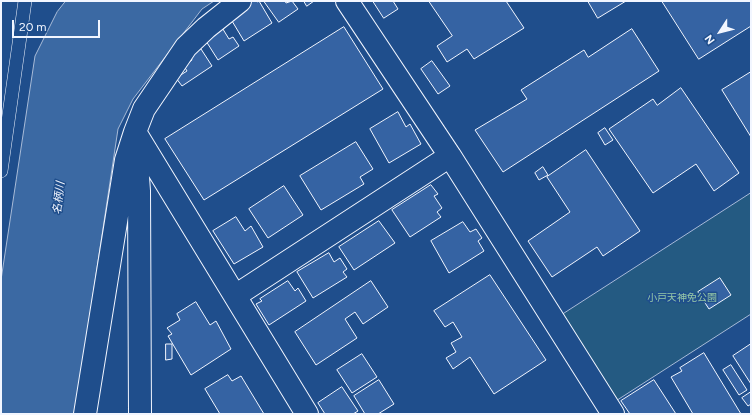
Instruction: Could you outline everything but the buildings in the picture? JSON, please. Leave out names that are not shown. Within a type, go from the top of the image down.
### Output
[{"type":"street","points":[[86,414],[126,160],[135,132],[144,109],[186,47],[206,28],[240,1]]},
{"type":"street","points":[[347,1],[450,156],[613,414]]},
{"type":"street","points":[[135,132],[307,414]]},
{"type":"street","points":[[135,132],[140,192],[140,414]]},
{"type":"street","points":[[235,296],[450,156]]},
{"type":"lane","points":[[1,171],[25,1]]},
{"type":"green space","name":"小戸天神免公園","points":[[751,193],[751,314],[608,406],[554,320]]},
{"type":"water","name":"名柄川","points":[[66,1],[214,1],[202,9],[133,99],[118,129],[75,414],[1,414],[1,280],[35,56],[57,12]]}]
